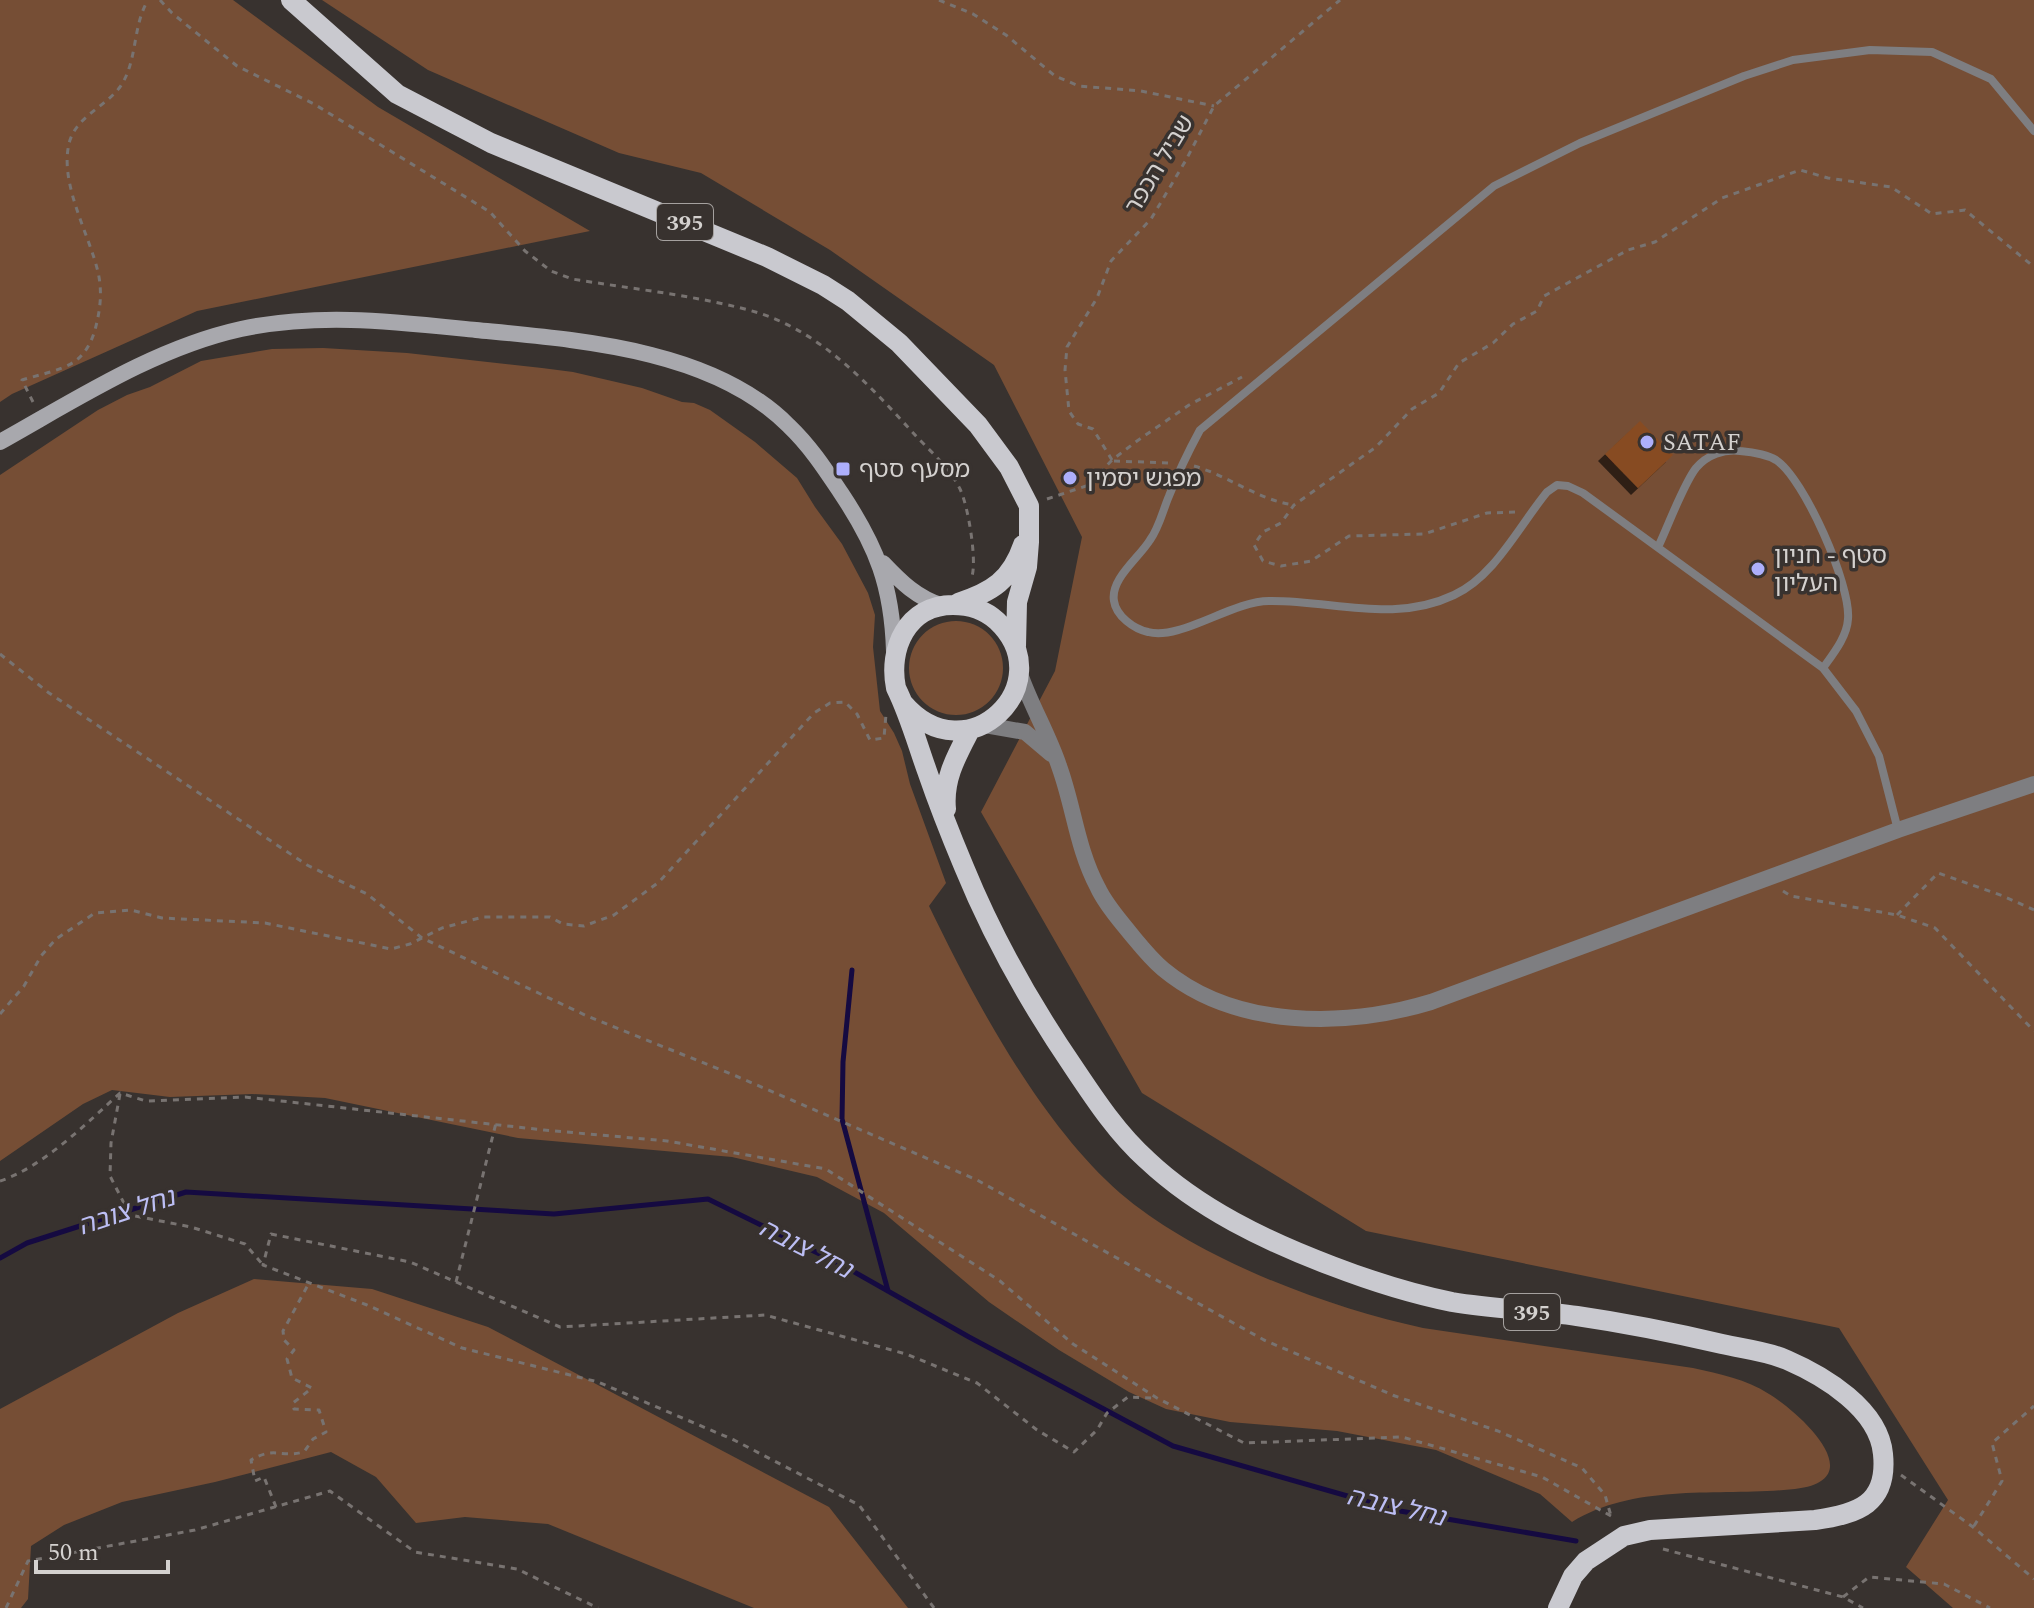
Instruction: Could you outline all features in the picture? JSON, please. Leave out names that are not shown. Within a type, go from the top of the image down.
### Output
[{"type":"main road","name":"395","points":[[291,0],[397,94],[440,118],[491,143],[767,257],[823,285],[848,301],[899,343],[978,425],[1009,467],[1029,516],[1027,567],[1017,602],[1019,671],[1009,702],[999,715],[977,727],[955,758],[946,788],[947,818],[952,834]]},
{"type":"main road","points":[[0,442],[138,366],[240,330],[295,320],[369,319],[553,337],[631,351],[676,362],[717,378],[755,399],[787,424],[816,455],[851,508],[876,556],[893,610],[894,653]]},
{"type":"main road","points":[[894,653],[901,636],[912,622],[926,612],[984,595],[1000,584],[1020,555],[1029,516]]},
{"type":"main road","points":[[876,556],[911,591],[927,601],[948,605]]},
{"type":"main road","name":"395","points":[[948,605],[973,607],[992,616],[1007,630],[1016,648]]},
{"type":"main road","name":"395","points":[[894,653],[892,670],[899,696],[976,894],[1005,955],[1090,1092],[1146,1160],[1221,1214],[1291,1249],[1331,1266],[1415,1293],[1477,1306],[1578,1316],[1784,1358],[1820,1377],[1853,1402],[1869,1419],[1882,1444],[1884,1464]]},
{"type":"main road","points":[[899,696],[913,715],[940,729],[977,727]]},
{"type":"main road","points":[[1558,1608],[1573,1576],[1586,1561],[1624,1536],[1650,1530],[1843,1516],[1868,1506],[1878,1490],[1884,1464]]},
{"type":"street","points":[[1019,671],[1063,776]]},
{"type":"street","points":[[977,727],[1010,728],[1025,732],[1037,739],[1057,761],[1091,874],[1109,907],[1161,968],[1202,994],[1238,1008],[1310,1018],[1354,1018],[1402,1011],[1898,830],[2034,784]]},
{"type":"lane","points":[[1898,830],[1879,756],[1856,711],[1823,668],[1659,545],[1568,486],[1557,485],[1547,492],[1495,561],[1470,586],[1428,605],[1390,611],[1267,601],[1228,610],[1167,634],[1146,632],[1121,617],[1114,601],[1115,586],[1152,539],[1182,463],[1200,430],[1223,408],[1309,342],[1494,186],[1580,143],[1744,76],[1793,60],[1870,50],[1932,52],[1991,79],[2034,131]]},
{"type":"lane","points":[[1659,545],[1696,468],[1713,454],[1730,450],[1775,459],[1791,474],[1806,496],[1842,580],[1846,597],[1848,620],[1841,643],[1823,668]]},
{"type":"path","points":[[42,418],[22,380],[73,363],[83,354],[94,335],[101,306],[99,277],[71,187],[70,139],[83,121],[119,88],[128,73],[139,14],[148,0]]},
{"type":"path","points":[[160,0],[237,66],[314,104],[490,212],[525,251],[551,271],[572,279],[749,311],[805,333],[853,371],[889,406],[948,470],[961,489],[975,556],[973,573],[965,591],[948,605]]},
{"type":"path","points":[[939,0],[973,14],[1006,35],[1055,76],[1079,86],[1141,91],[1214,106]]},
{"type":"path","name":"שביל הכפר","points":[[1112,460],[1093,429],[1078,424],[1069,411],[1065,370],[1067,347],[1097,298],[1111,261],[1151,219],[1214,106],[1340,0]]},
{"type":"path","points":[[1535,506],[1526,503],[1515,513],[1487,513],[1424,534],[1349,536],[1311,561],[1281,566],[1263,561],[1254,545],[1263,532],[1281,523],[1294,505],[1376,447],[1412,409],[1439,393],[1459,363],[1493,343],[1513,324],[1537,311],[1544,296],[1628,250],[1655,242],[1722,198],[1800,170],[1828,178],[1891,187],[1932,214],[1965,210],[2034,267]]},
{"type":"path","points":[[1029,516],[1089,485],[1112,460],[1189,405],[1242,377]]},
{"type":"path","points":[[1112,460],[1182,463],[1215,472],[1279,503],[1294,505]]},
{"type":"path","points":[[0,654],[49,693],[307,865],[367,894],[422,938],[587,1016],[736,1076],[977,1180],[1264,1340],[1395,1396],[1498,1431],[1582,1468],[1605,1495],[1611,1516],[1624,1536]]},
{"type":"path","points":[[0,1014],[24,986],[41,956],[56,939],[95,913],[131,910],[162,918],[265,923],[391,949],[442,928],[483,917],[550,917],[563,924],[584,926],[614,915],[659,882],[814,713],[830,703],[845,702],[857,714],[870,740],[884,738],[888,701],[899,696]]},
{"type":"path","points":[[1897,915],[1938,873],[2034,910]]},
{"type":"path","points":[[1763,880],[1791,896],[1897,915],[1935,928],[2034,1031]]},
{"type":"path","points":[[120,1093],[146,1101],[245,1097],[667,1141],[826,1169],[1000,1281],[1073,1344],[1157,1398],[1244,1443],[1402,1437],[1542,1477],[1611,1516]]},
{"type":"path","points":[[0,1181],[20,1174],[91,1120],[120,1093]]},
{"type":"path","points":[[120,1093],[111,1143],[110,1176],[130,1215],[191,1227],[245,1244],[263,1265],[462,1348],[598,1382],[734,1440],[859,1505],[934,1608]]},
{"type":"path","points":[[456,1282],[496,1123]]},
{"type":"path","points":[[263,1265],[271,1234],[410,1262],[560,1327],[765,1315],[906,1354],[977,1383],[1037,1430],[1074,1452],[1097,1430],[1107,1413],[1128,1397],[1157,1398]]},
{"type":"path","points":[[276,1507],[264,1477],[255,1481],[251,1460],[267,1451],[290,1455],[304,1452],[313,1439],[326,1432],[319,1410],[294,1409],[293,1403],[312,1388],[292,1378],[287,1359],[294,1350],[284,1340],[283,1331],[309,1283]]},
{"type":"path","points":[[1973,1527],[2002,1481],[1992,1443],[2034,1406]]},
{"type":"path","points":[[1884,1464],[1973,1527],[2034,1579]]},
{"type":"path","points":[[6,1608],[28,1561],[195,1530],[330,1491],[415,1552],[517,1569],[598,1608]]},
{"type":"path","points":[[1657,1547],[1843,1597],[1863,1608]]},
{"type":"path","points":[[1843,1597],[1869,1577],[1944,1584],[1990,1608]]},
{"type":"shaded area","points":[[0,0],[233,0],[378,107],[590,231],[197,311],[0,402]]},
{"type":"shaded area","points":[[322,0],[2034,0],[2034,1608],[1953,1608],[1906,1567],[1948,1500],[1839,1328],[1366,1231],[1142,1093],[981,812],[1055,671],[1082,537],[994,365],[830,250],[701,173],[619,153],[428,70]]},
{"type":"shaded area","points":[[323,348],[407,353],[542,368],[642,388],[710,410],[755,442],[797,478],[842,544],[868,593],[875,615],[873,647],[880,711],[902,751],[910,784],[946,883],[929,906],[989,1020],[1037,1096],[1091,1164],[1120,1193],[1151,1217],[1223,1259],[1263,1277],[1385,1319],[1423,1328],[1693,1368],[1742,1381],[1760,1389],[1797,1415],[1823,1445],[1829,1460],[1828,1473],[1818,1483],[1795,1489],[1680,1494],[1624,1501],[1597,1509],[1572,1522],[1540,1494],[1436,1450],[1337,1431],[1230,1422],[1166,1409],[1129,1392],[1059,1350],[989,1302],[884,1213],[817,1177],[732,1157],[518,1138],[325,1098],[252,1094],[170,1097],[112,1090],[83,1104],[0,1161],[0,475],[98,410],[201,361],[272,349]]},
{"type":"shaded area","points":[[956,621],[974,625],[989,635],[999,650],[1003,668],[999,686],[989,701],[974,711],[956,715],[938,711],[923,701],[913,686],[909,668],[913,650],[923,635],[938,625]]},
{"type":"shaded area","points":[[254,1279],[372,1289],[488,1327],[829,1507],[908,1608],[754,1608],[548,1524],[465,1517],[416,1523],[376,1477],[331,1452],[122,1502],[64,1525],[31,1546],[28,1599],[21,1608],[0,1608],[0,1409],[178,1313]]},
{"type":"building","points":[[1640,421],[1673,455],[1638,488],[1605,454]]},
{"type":"waterway","points":[[852,970],[843,1062],[842,1119],[888,1291]]},
{"type":"waterway","name":"נחל צובה","points":[[0,1258],[27,1243],[186,1192],[554,1214],[708,1199],[842,1265],[1173,1446],[1400,1511],[1576,1541]]},
{"type":"place","name":"SATAF","points":[[1647,442]]},
{"type":"place","name":"מסעף סטף","points":[[843,469]]},
{"type":"place","name":"מפגש יסמין","points":[[1070,478]]},
{"type":"place","name":"סטף - חניון העליון","points":[[1758,569]]}]
